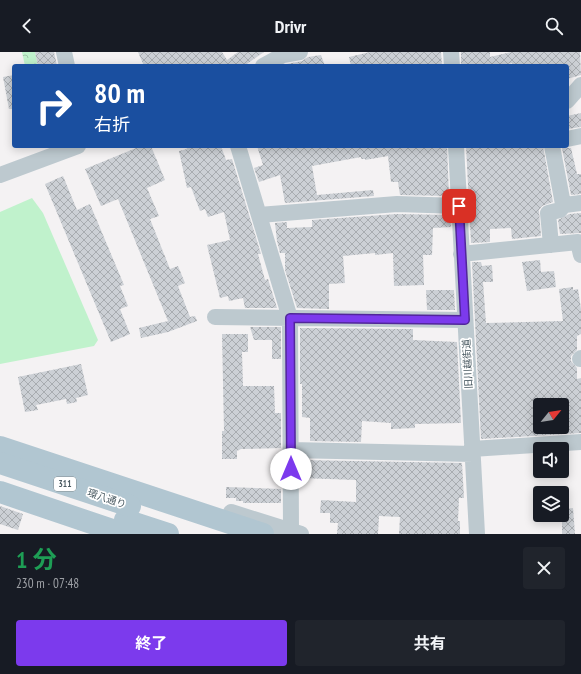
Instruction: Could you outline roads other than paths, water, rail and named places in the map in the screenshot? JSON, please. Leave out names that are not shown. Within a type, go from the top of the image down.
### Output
[{"type":"main road","points":[[1,488],[6,454]]},
{"type":"main road","name":"環八通り","points":[[6,454],[130,513],[168,534]]},
{"type":"main road","name":"環八通り","points":[[1,488],[130,513],[215,534]]},
{"type":"main road","points":[[130,513],[263,534]]},
{"type":"street","points":[[64,52],[67,64]]},
{"type":"street","points":[[270,59],[300,52]]},
{"type":"street","points":[[451,52],[452,64]]},
{"type":"street","points":[[569,99],[581,85]]},
{"type":"street","points":[[569,139],[581,136]]},
{"type":"street","points":[[0,175],[73,148]]},
{"type":"street","points":[[130,513],[236,513],[296,532],[291,450],[290,318],[239,148]]},
{"type":"street","name":"旧川越街道","points":[[456,148],[477,534]]},
{"type":"street","points":[[552,148],[564,205]]},
{"type":"street","points":[[551,245],[548,214],[560,210],[564,205],[581,203]]},
{"type":"street","points":[[259,214],[397,204],[459,206]]},
{"type":"street","points":[[461,254],[579,242],[581,255]]},
{"type":"street","points":[[215,317],[465,320]]},
{"type":"street","points":[[291,450],[472,452],[581,442]]}]
